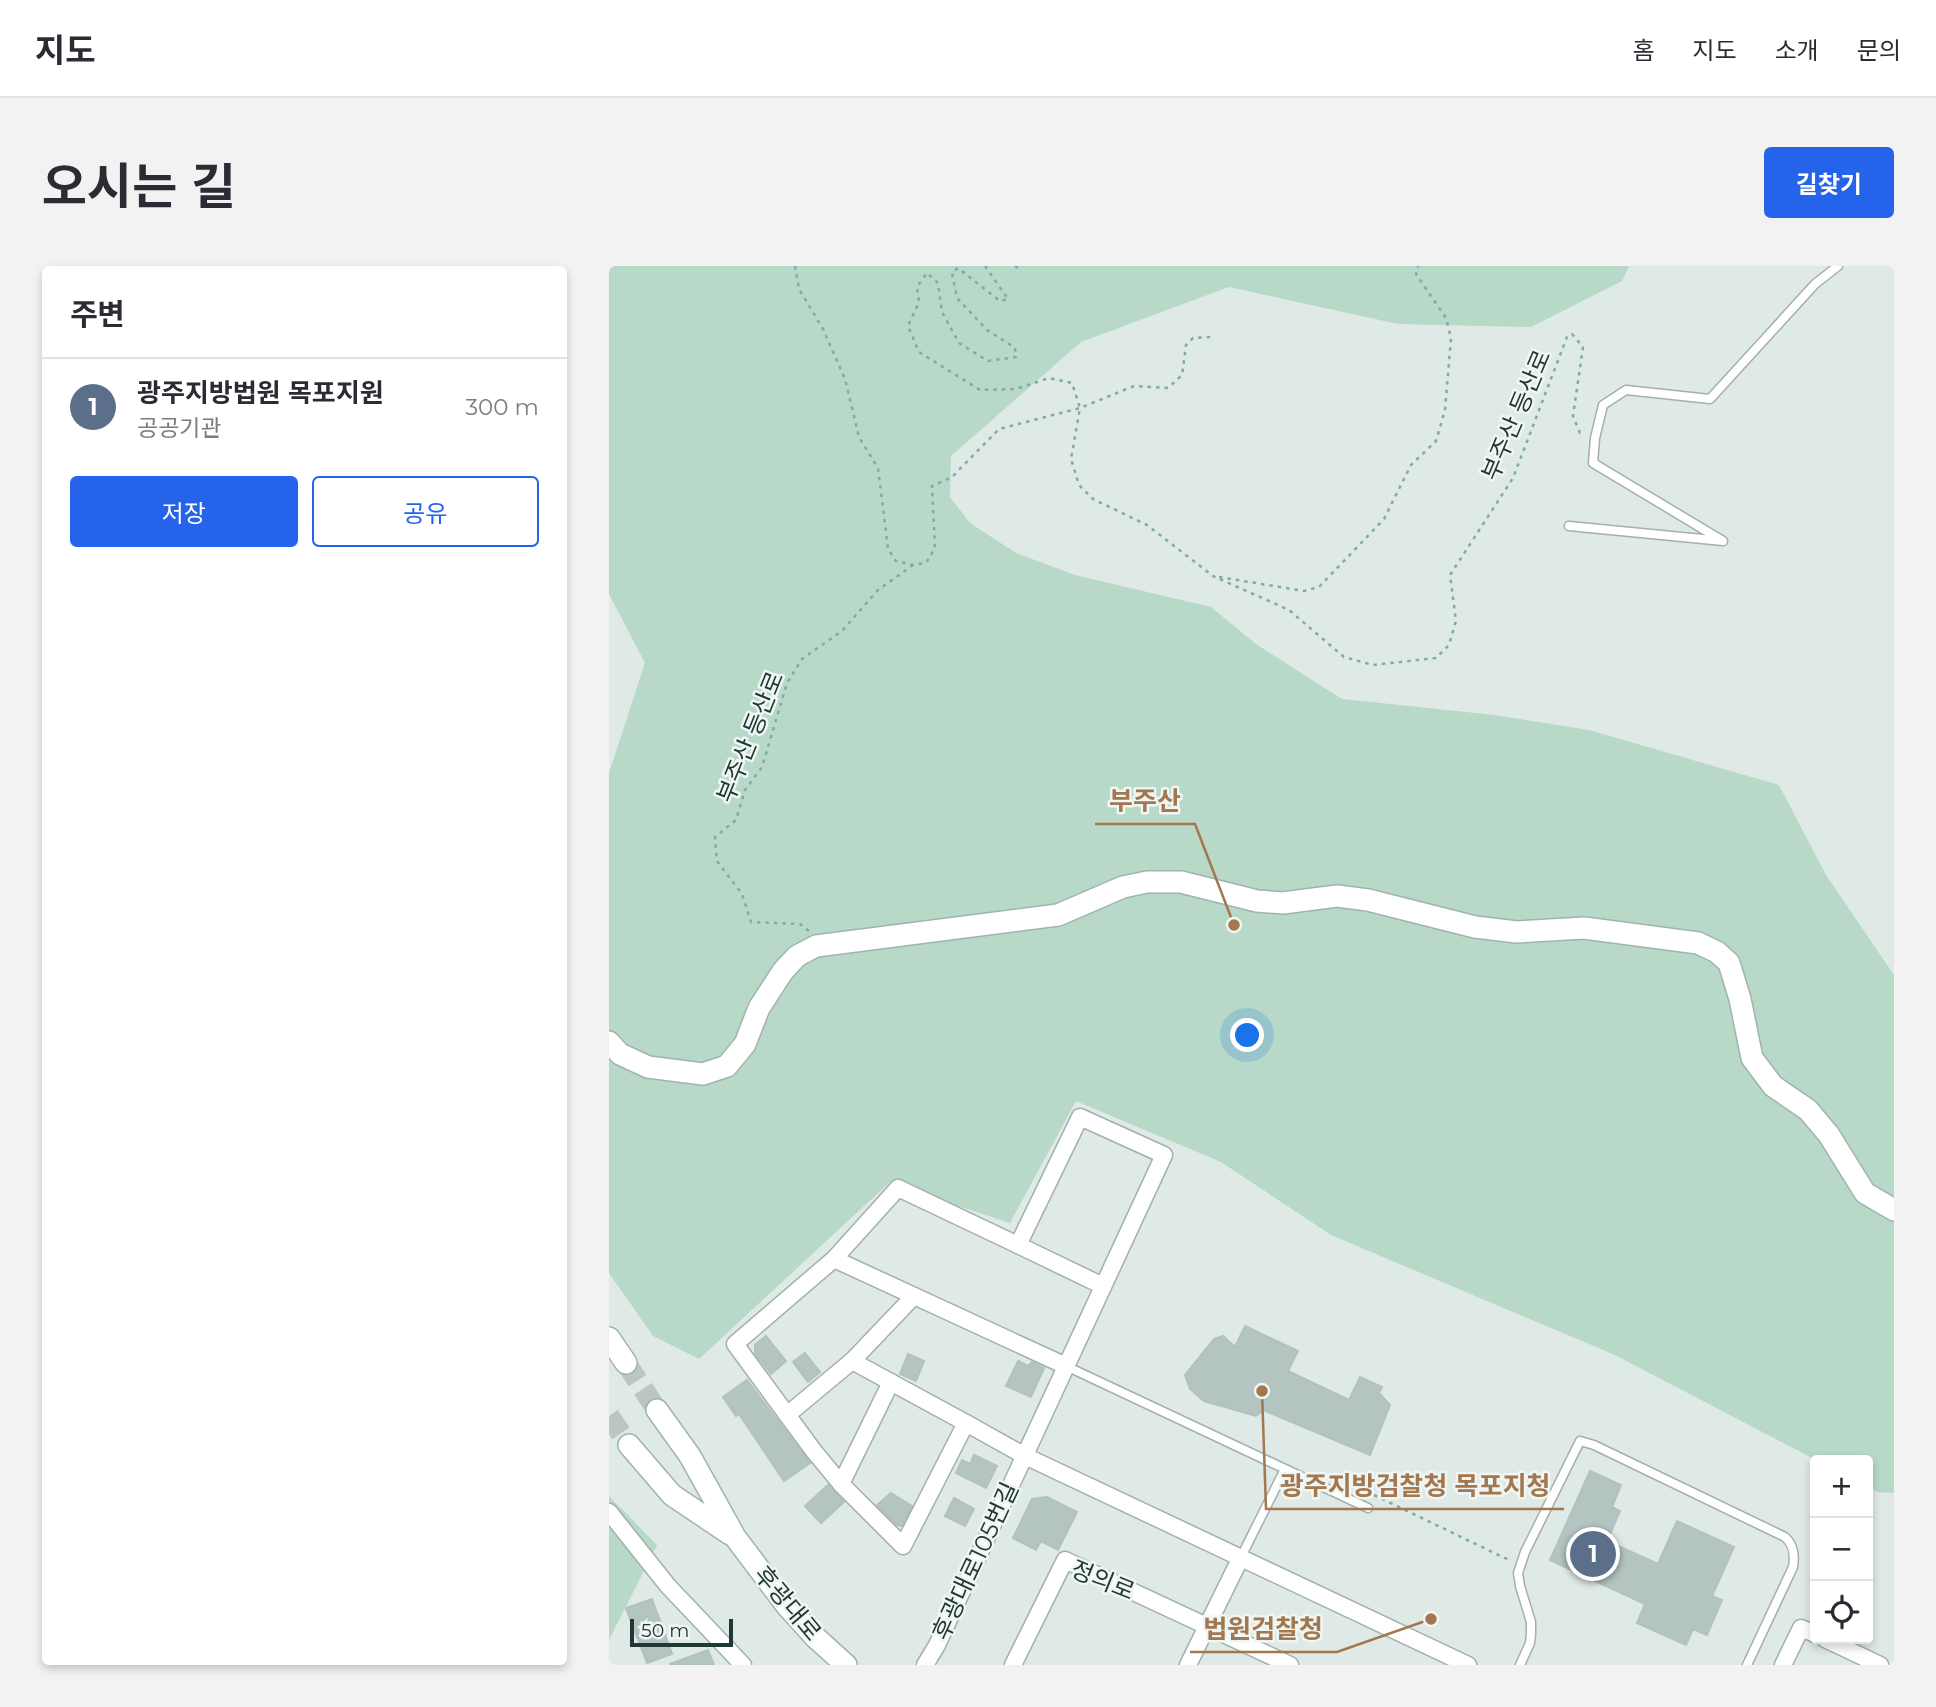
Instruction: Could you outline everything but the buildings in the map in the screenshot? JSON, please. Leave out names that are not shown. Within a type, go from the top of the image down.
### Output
[{"type":"street","points":[[609,1042],[620,1054],[648,1067],[703,1074],[727,1066],[745,1044],[759,1009],[783,971],[797,956],[816,946],[1058,915],[1123,887],[1147,882],[1181,882],[1257,901],[1283,903],[1337,896],[1368,900],[1475,927],[1517,932],[1584,928],[1698,943],[1729,963],[1740,999],[1752,1058],[1773,1086],[1808,1110],[1829,1135],[1865,1193],[1894,1210]]},
{"type":"street","name":"후광대로105번길","points":[[925,1665],[1164,1155],[1080,1117],[1019,1245]]},
{"type":"street","points":[[966,1423],[902,1546],[841,1484],[735,1344],[834,1259],[898,1188],[1103,1286]]},
{"type":"street","points":[[834,1259],[1066,1366]]},
{"type":"street","points":[[787,1415],[852,1361],[914,1296]]},
{"type":"street","points":[[609,1338],[627,1363]]},
{"type":"street","name":"후광대로105번길","points":[[852,1361],[1024,1455]]},
{"type":"street","points":[[841,1484],[891,1382]]},
{"type":"street","name":"후광대로","points":[[657,1410],[690,1456],[734,1537],[787,1606],[815,1637],[846,1665]]},
{"type":"street","name":"후광대로","points":[[629,1445],[671,1495],[734,1537]]},
{"type":"street","points":[[1024,1455],[1468,1665]]},
{"type":"street","points":[[609,1511],[668,1586],[743,1665]]},
{"type":"street","points":[[1188,1665],[1241,1557]]},
{"type":"street","name":"정의로","points":[[1013,1665],[1065,1560],[1290,1665]]},
{"type":"street","points":[[1783,1665],[1801,1628],[1810,1632]]},
{"type":"street","points":[[1835,1644],[1879,1665]]},
{"type":"lane","points":[[1569,526],[1723,541],[1593,463],[1595,438],[1603,405],[1626,390],[1710,399],[1815,284],[1838,266]]},
{"type":"lane","points":[[1066,1366],[1368,1508]]},
{"type":"lane","points":[[1520,1665],[1531,1634],[1531,1622],[1519,1581],[1520,1565],[1580,1441],[1775,1532],[1790,1542],[1794,1555],[1793,1567],[1747,1665]]},
{"type":"lane","points":[[1241,1557],[1285,1469]]},
{"type":"path","points":[[795,266],[799,289],[823,328],[845,379],[859,437],[878,468],[888,549],[896,561],[913,565]]},
{"type":"path","points":[[985,266],[1008,299],[1000,301],[958,268],[952,273],[957,298],[988,330],[1015,348],[1016,357],[988,361],[959,343],[942,312],[937,283],[927,273],[917,287],[919,302],[908,326],[919,352],[980,390],[1016,389],[1049,378],[1072,383],[1080,408]]},
{"type":"path","points":[[1015,266],[1019,270],[1021,266]]},
{"type":"path","name":"부주산 등산로","points":[[1213,576],[1304,591],[1319,587],[1384,519],[1411,465],[1436,441],[1445,410],[1451,338],[1446,318],[1416,274],[1418,266]]},
{"type":"path","name":"부주산 등산로","points":[[1080,408],[1071,459],[1079,485],[1093,499],[1147,524],[1213,576],[1289,610],[1344,657],[1373,665],[1436,658],[1449,645],[1456,621],[1450,575],[1513,478],[1567,337],[1572,334],[1583,347],[1573,416],[1580,433],[1595,438]]},
{"type":"path","name":"부주산 등산로","points":[[816,946],[809,931],[800,924],[751,922],[742,894],[716,861],[715,837],[736,820],[745,790],[762,767],[787,683],[802,659],[842,631],[878,590],[913,565],[926,563],[935,548],[932,486],[951,477],[999,429],[1080,408],[1134,386],[1168,388],[1182,375],[1186,345],[1193,338],[1211,337]]},
{"type":"path","points":[[1374,1495],[1520,1565]]},
{"type":"green space","points":[[609,266],[1629,266],[1622,281],[1531,327],[1398,324],[1229,287],[1081,342],[951,456],[950,497],[970,523],[1016,553],[1075,575],[1211,607],[1256,644],[1342,699],[1495,715],[1589,730],[1779,785],[1826,875],[1894,975],[1894,1493],[1873,1490],[1873,1455],[1810,1457],[1615,1355],[1331,1235],[1221,1162],[1076,1101],[1010,1223],[889,1183],[699,1359],[653,1336],[609,1273],[609,773],[645,663],[609,594]]},
{"type":"green space","points":[[609,1496],[657,1545],[609,1640]]},
{"type":"tunnel","points":[[626,1363],[657,1410]]},
{"type":"tunnel","points":[[609,1416],[629,1445]]},
{"type":"place","name":"부주산","points":[[1234,925]]},
{"type":"place","name":"광주지방검찰청 목포지청","points":[[1262,1391]]},
{"type":"place","name":"광주지방법원 목포지원","points":[[1593,1554]]},
{"type":"place","name":"법원검찰청","points":[[1431,1619]]}]
